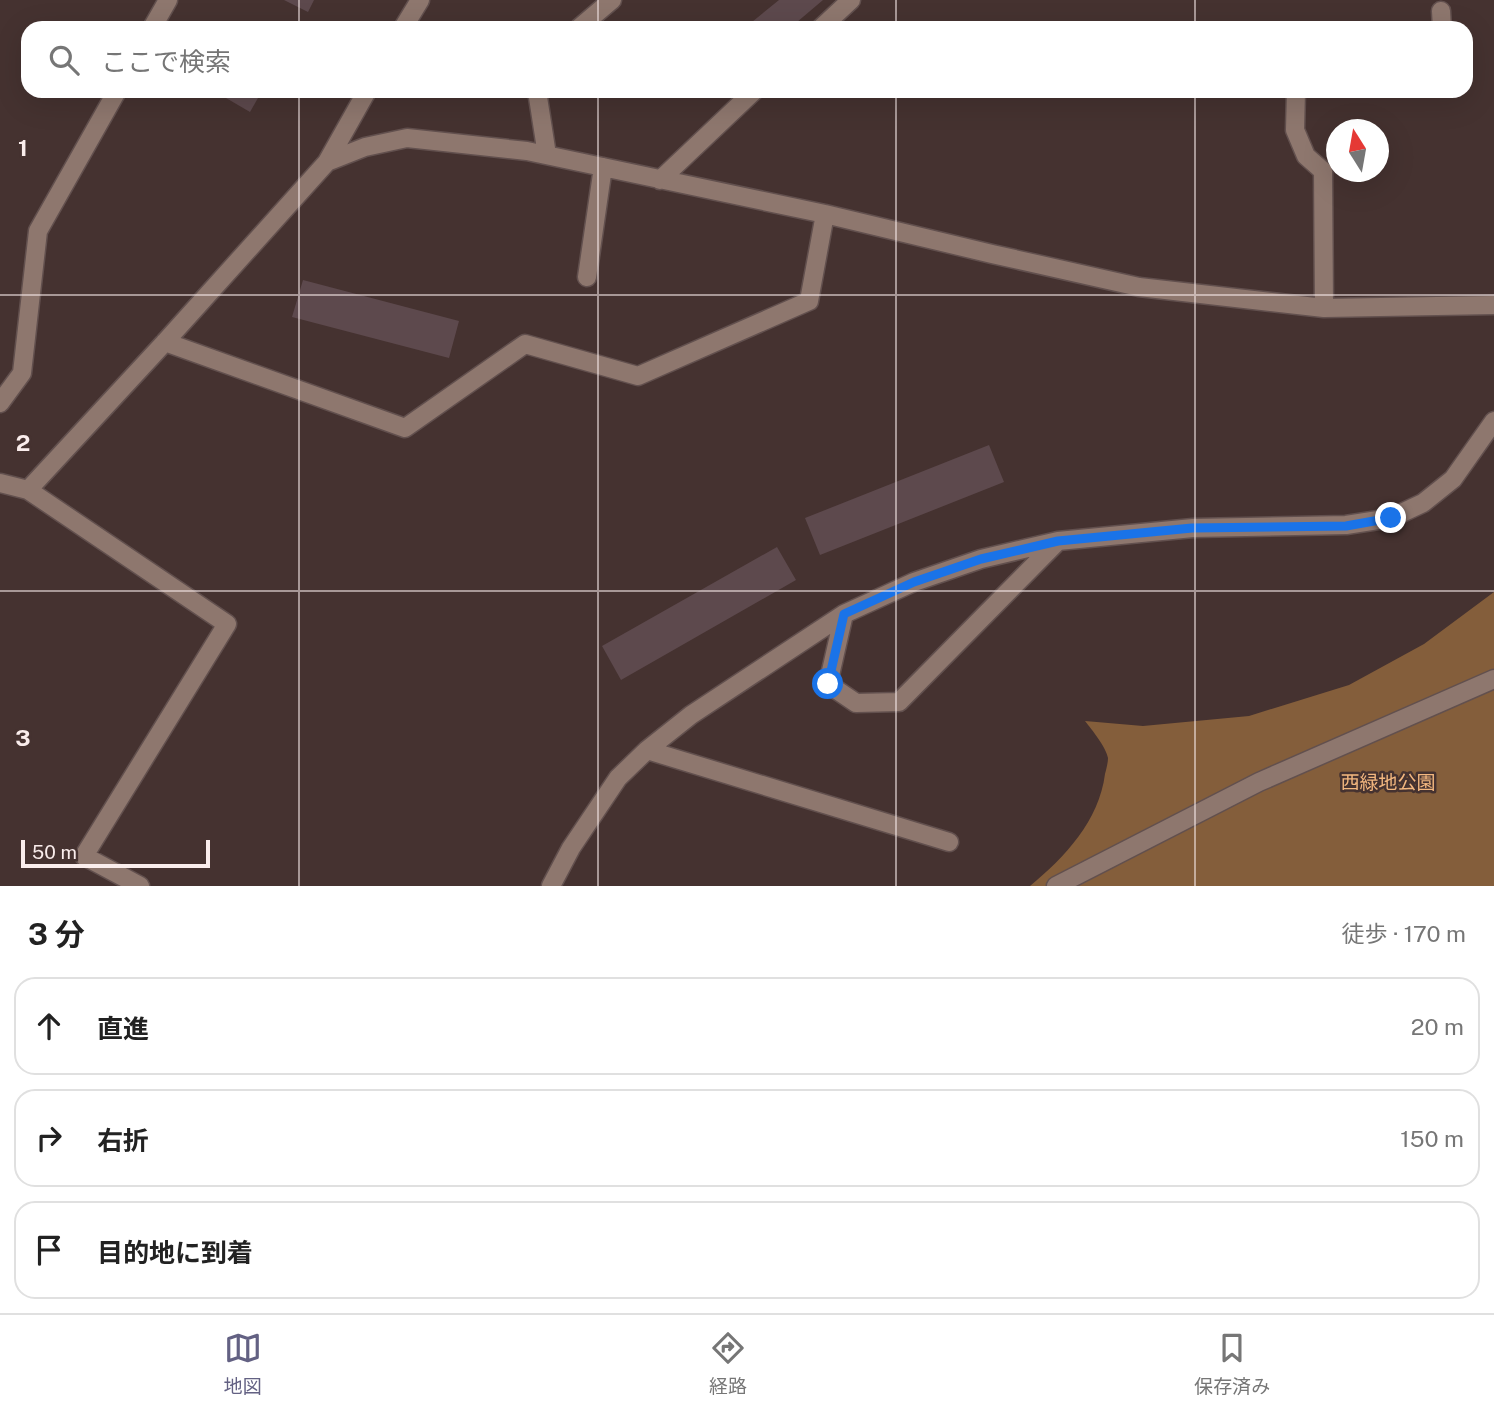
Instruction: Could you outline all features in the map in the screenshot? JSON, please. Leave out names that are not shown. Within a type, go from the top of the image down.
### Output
[{"type":"street","points":[[156,21],[168,0]]},
{"type":"street","points":[[408,21],[420,0]]},
{"type":"street","points":[[587,21],[612,0]]},
{"type":"street","points":[[828,21],[851,0]]},
{"type":"street","points":[[0,403],[22,373],[38,231],[113,98]]},
{"type":"street","points":[[28,490],[327,162],[363,98]]},
{"type":"street","points":[[538,98],[547,155]]},
{"type":"street","points":[[660,180],[747,98]]},
{"type":"street","points":[[1296,98],[1295,130],[1306,156],[1323,171],[1324,308]]},
{"type":"street","points":[[327,162],[365,147],[407,138],[527,151],[825,214],[1139,287],[1324,308],[1494,305]]},
{"type":"street","points":[[587,277],[603,167]]},
{"type":"street","points":[[165,342],[405,428],[525,344],[638,376],[809,301],[825,214]]},
{"type":"street","points":[[551,886],[571,848],[618,778],[647,750],[691,716],[844,614],[914,582],[970,563],[1058,541],[1192,528],[1346,526],[1391,518],[1423,503],[1452,479],[1494,421]]},
{"type":"street","points":[[0,483],[28,490],[227,624],[84,856],[140,886]]},
{"type":"street","points":[[844,614],[828,684],[856,703],[899,702],[1058,541]]},
{"type":"street","points":[[1056,886],[1258,782],[1494,679]]},
{"type":"street","points":[[647,750],[949,842]]},
{"type":"green space","name":"西緑地公園","points":[[1494,592],[1494,886],[1030,886],[1068,850],[1096,807],[1108,758],[1102,744],[1085,721],[1143,726],[1249,716],[1349,685],[1424,644]]},
{"type":"building","points":[[284,0],[314,0],[308,12]]},
{"type":"building","points":[[779,0],[823,0],[798,21],[753,21]]},
{"type":"building","points":[[226,98],[258,98],[250,112]]},
{"type":"building","points":[[303,280],[459,321],[449,358],[292,317]]},
{"type":"building","points":[[989,445],[1004,482],[820,555],[805,518]]},
{"type":"building","points":[[777,547],[796,580],[621,680],[602,646]]},
{"type":"route","points":[[828,684],[844,614],[914,582],[981,559],[1058,541],[1192,528],[1346,526],[1391,518]]}]
